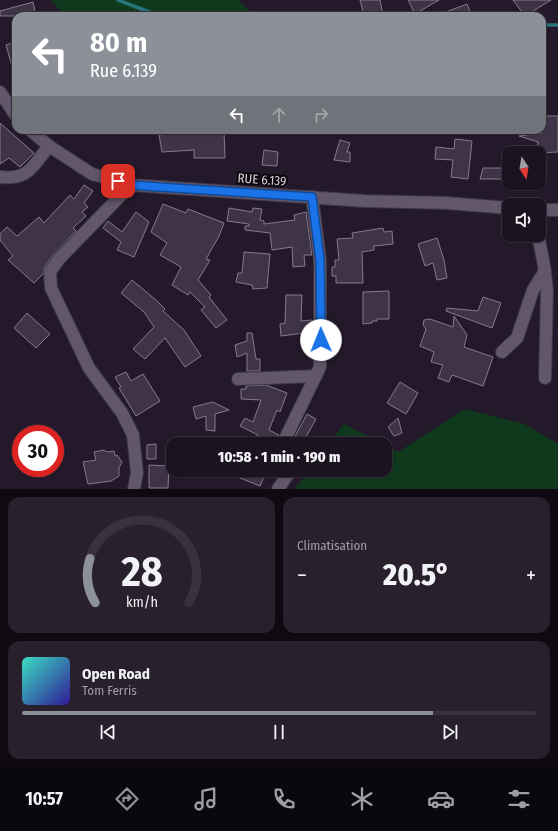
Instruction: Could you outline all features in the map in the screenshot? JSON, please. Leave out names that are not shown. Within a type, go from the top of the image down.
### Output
[{"type":"street","points":[[0,92],[12,110]]},
{"type":"street","name":"RUE 6.139","points":[[35,134],[49,146],[92,174],[131,185],[365,201],[447,203],[502,207]]},
{"type":"street","points":[[0,177],[19,177],[26,173],[49,146]]},
{"type":"street","points":[[131,185],[59,259],[50,272],[51,288],[89,368],[122,413],[133,435],[137,473],[134,489]]},
{"type":"street","points":[[286,437],[316,376],[321,356],[320,260],[312,197]]},
{"type":"street","points":[[546,210],[558,210]]},
{"type":"street","points":[[539,242],[545,271],[547,314],[545,378]]},
{"type":"street","points":[[502,352],[517,338],[534,290],[545,271]]},
{"type":"street","points":[[238,379],[316,376]]},
{"type":"street","points":[[278,489],[286,477]]},
{"type":"green space","points":[[51,0],[238,0],[252,12],[62,12]]},
{"type":"green space","points":[[465,409],[524,424],[558,444],[558,489],[295,489],[304,477],[392,477],[392,449],[398,452]]},
{"type":"green space","points":[[344,424],[369,437],[334,437]]},
{"type":"building","points":[[360,0],[380,0],[382,12],[363,12]]},
{"type":"building","points":[[408,0],[439,0],[418,12],[414,12]]},
{"type":"building","points":[[513,0],[551,0],[532,12],[522,12]]},
{"type":"building","points":[[33,2],[35,12],[12,12],[12,16],[0,16],[0,11]]},
{"type":"building","points":[[467,4],[470,12],[446,12]]},
{"type":"building","points":[[12,43],[12,66],[6,45]]},
{"type":"building","points":[[546,116],[558,116],[558,152],[546,153],[546,146],[537,146],[538,142],[519,136],[546,134]]},
{"type":"building","points":[[0,123],[34,153],[20,167],[9,158],[0,164]]},
{"type":"building","points":[[224,134],[225,158],[194,158],[194,150],[162,152],[159,135]]},
{"type":"building","points":[[455,139],[472,141],[468,179],[451,177],[453,160],[435,159],[436,147],[454,149]]},
{"type":"building","points":[[340,140],[350,143],[347,152],[350,152],[350,162],[334,160]]},
{"type":"building","points":[[264,150],[278,152],[277,166],[262,165]]},
{"type":"building","points":[[483,168],[502,168],[502,179],[480,179]]},
{"type":"building","points":[[84,185],[93,191],[84,203],[88,207],[82,212],[86,216],[73,228],[76,231],[53,255],[44,268],[43,274],[34,283],[8,260],[13,256],[0,240],[0,234],[7,227],[17,236],[39,217],[44,223],[70,195],[74,199]]},
{"type":"building","points":[[163,204],[186,213],[188,209],[224,223],[219,236],[206,259],[210,260],[198,280],[211,295],[209,297],[227,320],[216,328],[201,310],[205,307],[190,292],[188,295],[172,285],[181,267],[160,255],[167,243],[151,232]]},
{"type":"building","points":[[229,208],[252,212],[253,208],[262,209],[260,220],[264,221],[264,224],[295,220],[294,215],[306,212],[312,255],[304,255],[305,266],[293,267],[292,247],[272,250],[270,233],[245,230],[245,226],[249,226],[249,224],[227,221]]},
{"type":"building","points":[[136,212],[149,222],[134,257],[117,250],[121,242],[103,228],[108,221],[122,232]]},
{"type":"building","points":[[383,228],[384,232],[392,231],[393,244],[374,246],[374,250],[362,252],[363,283],[336,283],[336,276],[332,276],[332,267],[335,267],[335,260],[339,260],[337,239],[353,238],[352,233]]},
{"type":"building","points":[[437,238],[444,260],[447,278],[437,280],[433,263],[425,266],[418,244]]},
{"type":"building","points":[[244,252],[270,254],[267,288],[253,289],[252,285],[236,282],[238,273],[242,273]]},
{"type":"building","points":[[132,280],[165,309],[163,311],[184,330],[201,356],[185,367],[165,338],[145,359],[133,349],[154,327],[144,312],[121,293]]},
{"type":"building","points":[[389,291],[389,319],[377,319],[377,321],[372,321],[372,323],[363,324],[363,292]]},
{"type":"building","points":[[286,295],[302,295],[301,321],[312,320],[312,332],[281,336],[280,324],[285,323]]},
{"type":"building","points":[[483,297],[501,303],[492,328],[446,311],[447,308],[478,311]]},
{"type":"building","points":[[27,313],[50,334],[36,348],[14,328]]},
{"type":"building","points":[[454,316],[467,335],[464,347],[493,357],[483,386],[452,375],[449,382],[438,378],[443,365],[431,362],[434,352],[420,346],[426,329],[423,325],[424,320],[430,319],[453,327]]},
{"type":"building","points":[[247,333],[252,333],[256,359],[260,359],[260,371],[247,371],[247,353],[237,357],[235,345],[247,341]]},
{"type":"building","points":[[126,372],[131,381],[143,374],[160,401],[136,416],[119,388],[121,387],[115,377]]},
{"type":"building","points":[[400,382],[418,393],[406,414],[387,403]]},
{"type":"building","points":[[266,385],[287,393],[280,412],[277,410],[269,430],[279,435],[278,437],[257,437],[258,435],[240,426],[245,418],[253,422],[261,400],[241,399],[241,389],[246,389],[246,386]]},
{"type":"building","points":[[213,402],[229,410],[215,414],[215,431],[206,430],[206,416],[196,419],[193,407]]},
{"type":"building","points":[[307,414],[316,419],[306,437],[295,437]]},
{"type":"building","points":[[398,418],[402,433],[394,436],[388,427]]},
{"type":"building","points":[[156,444],[156,459],[147,459],[147,445]]},
{"type":"building","points":[[104,450],[107,452],[114,451],[115,456],[117,455],[122,462],[119,468],[119,476],[111,481],[88,484],[83,462],[96,460],[94,452]]},
{"type":"building","points":[[149,465],[166,466],[166,477],[168,477],[168,488],[149,488]]},
{"type":"building","points":[[240,477],[264,477],[260,486]]},
{"type":"waterway","points":[[118,0],[150,12]]},
{"type":"waterway","points":[[546,25],[558,25]]},
{"type":"route","points":[[118,181],[131,185],[312,197],[320,260],[321,340]]}]
